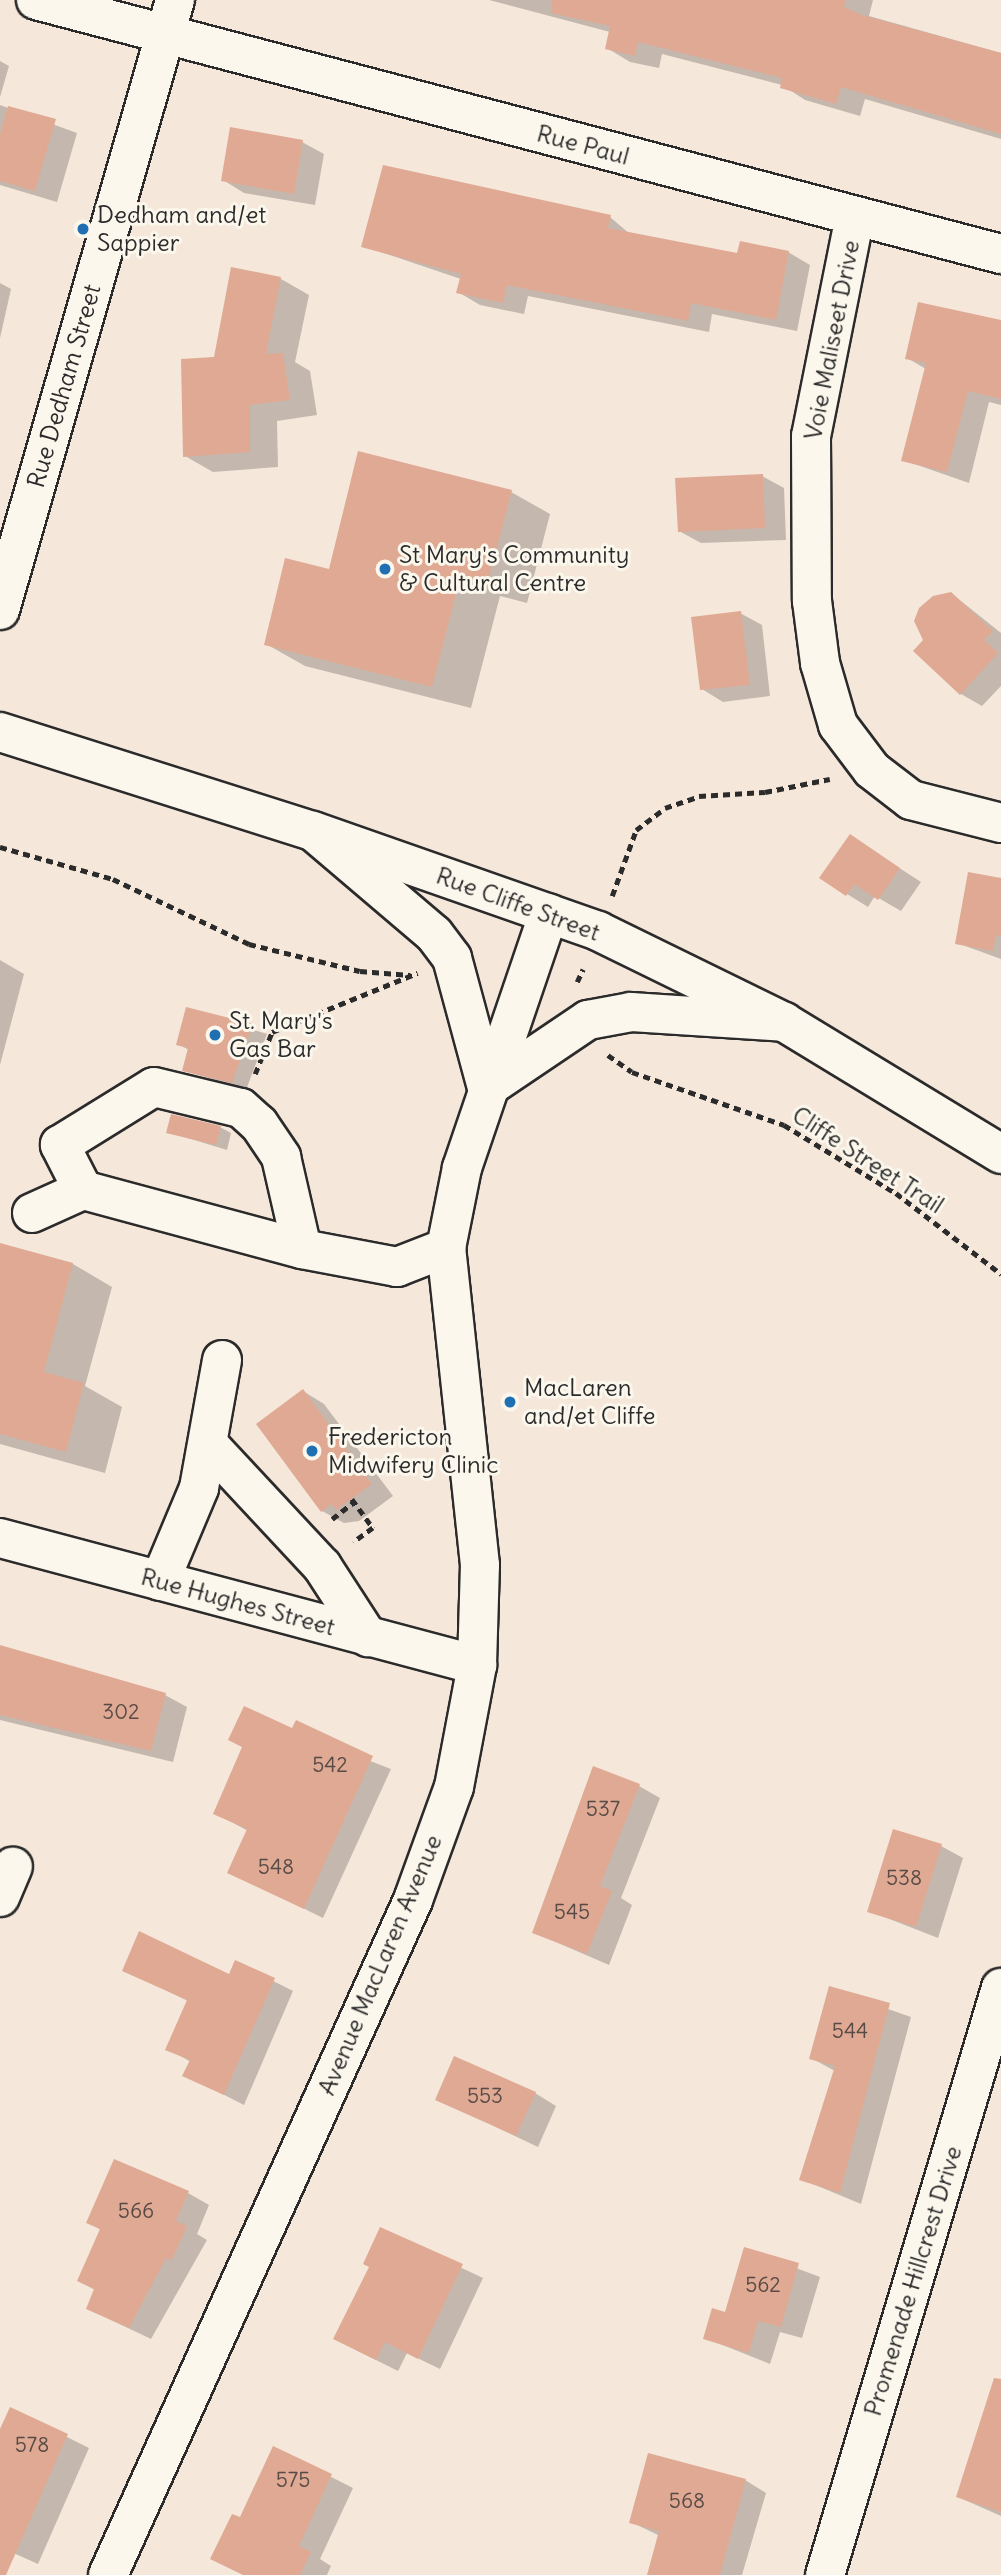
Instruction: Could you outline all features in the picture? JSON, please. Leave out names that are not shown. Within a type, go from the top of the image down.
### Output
[{"type":"street","name":"Rue Paul","points":[[36,0],[170,18],[855,216],[1001,254]]},
{"type":"street","name":"Rue Dedham Street","points":[[0,610],[170,18]]},
{"type":"street","name":"Voie Maliseet Drive","points":[[855,216],[811,436],[812,601],[838,725],[872,770],[911,800],[1001,822]]},
{"type":"street","name":"Rue Cliffe Street","points":[[0,732],[313,831],[549,913],[784,1022],[1001,1154]]},
{"type":"street","points":[[313,831],[434,934],[452,958],[486,1088],[588,1020],[631,1012],[784,1022]]},
{"type":"street","name":"Avenue MacLaren Avenue","points":[[108,2575],[413,1900],[454,1787],[477,1665],[480,1565],[446,1248],[486,1088],[549,913]]},
{"type":"street","points":[[83,1190],[60,1145],[154,1087],[241,1108],[281,1157],[302,1249]]},
{"type":"street","points":[[32,1213],[83,1190],[302,1249],[397,1267],[446,1248]]},
{"type":"street","points":[[160,1581],[210,1446],[222,1360]]},
{"type":"street","points":[[210,1446],[322,1566],[368,1637]]},
{"type":"street","name":"Rue Hughes Street","points":[[0,1538],[477,1665]]},
{"type":"street","name":"Promenade Hillcrest Drive","points":[[825,2575],[1001,1988]]},
{"type":"path","points":[[611,899],[636,830],[665,807],[699,796],[765,792],[872,770]]},
{"type":"path","points":[[0,847],[113,879],[249,944],[360,971],[412,975],[272,1032],[241,1108]]},
{"type":"path","points":[[577,982],[583,969]]},
{"type":"path","name":"Cliffe Street Trail","points":[[601,1049],[632,1073],[785,1125],[896,1193],[1001,1274]]},
{"type":"path","points":[[322,1566],[373,1528],[353,1500],[340,1513]]},
{"type":"building","points":[[552,0],[846,0],[844,7],[862,15],[1001,53],[1001,134],[841,87],[836,104],[780,88],[782,78],[638,42],[635,56],[605,49],[610,26],[551,13]]},
{"type":"building","points":[[8,106],[56,119],[35,191],[0,181],[0,135]]},
{"type":"building","points":[[230,127],[303,140],[294,194],[221,181]]},
{"type":"building","points":[[383,165],[611,215],[608,228],[737,253],[740,241],[789,251],[776,320],[691,303],[688,321],[507,285],[503,303],[456,293],[461,274],[361,247]]},
{"type":"building","points":[[231,267],[281,277],[266,354],[283,353],[290,400],[250,405],[250,452],[183,457],[181,359],[214,357]]},
{"type":"building","points":[[918,302],[1001,320],[1001,399],[968,391],[947,472],[901,461],[926,363],[905,359]]},
{"type":"building","name":"St Mary's Community & Cultural Centre","points":[[358,451],[512,490],[488,582],[461,575],[432,687],[264,645],[285,558],[329,569]]},
{"type":"building","points":[[763,474],[765,528],[678,532],[675,478]]},
{"type":"building","points":[[951,592],[993,631],[984,640],[998,653],[960,695],[913,651],[923,640],[914,621],[919,608],[933,596]]},
{"type":"building","points":[[741,611],[750,685],[700,690],[691,617]]},
{"type":"building","points":[[850,834],[900,868],[878,900],[854,884],[846,896],[819,878]]},
{"type":"building","points":[[968,872],[1001,878],[1001,936],[996,935],[993,951],[955,944]]},
{"type":"building","name":"St. Mary's Gas Bar","points":[[186,1007],[253,1024],[232,1083],[182,1071],[188,1048],[176,1045]]},
{"type":"building","points":[[171,1114],[221,1126],[216,1145],[166,1133]]},
{"type":"building","points":[[0,1243],[73,1263],[44,1372],[84,1383],[66,1452],[0,1434]]},
{"type":"building","name":"Fredericton Midwifery Clinic","points":[[303,1389],[372,1484],[336,1510],[332,1504],[321,1512],[256,1424]]},
{"type":"building","points":[[0,1645],[166,1693],[151,1751],[0,1715]]},
{"type":"building","points":[[244,1706],[292,1728],[296,1720],[373,1756],[304,1909],[227,1873],[247,1829],[213,1814],[242,1747],[228,1740]]},
{"type":"building","points":[[593,1766],[640,1784],[600,1886],[612,1891],[587,1954],[532,1933]]},
{"type":"building","points":[[893,1829],[942,1844],[916,1927],[867,1912]]},
{"type":"building","points":[[139,1931],[229,1974],[235,1960],[275,1978],[224,2095],[182,2076],[190,2060],[165,2050],[187,2000],[122,1971]]},
{"type":"building","points":[[829,1986],[890,2003],[840,2193],[799,2180],[835,2066],[809,2059]]},
{"type":"building","points":[[454,2056],[536,2092],[516,2136],[435,2100]]},
{"type":"building","points":[[114,2159],[189,2191],[176,2221],[187,2226],[172,2260],[166,2258],[129,2328],[86,2309],[94,2289],[77,2281],[100,2229],[86,2223]]},
{"type":"building","points":[[380,2227],[463,2264],[418,2359],[385,2342],[376,2360],[333,2339],[369,2267],[363,2264]]},
{"type":"building","points":[[744,2247],[799,2263],[781,2327],[758,2321],[749,2353],[703,2339],[712,2308],[725,2312]]},
{"type":"building","points":[[994,2378],[1001,2379],[1001,2512],[956,2497]]},
{"type":"building","points":[[10,2407],[68,2434],[6,2575],[0,2575],[0,2429]]},
{"type":"building","points":[[273,2446],[332,2474],[299,2546],[311,2552],[300,2575],[243,2575],[210,2559],[232,2514],[240,2517]]},
{"type":"building","points":[[648,2453],[746,2479],[720,2575],[647,2575],[659,2531],[629,2523]]},
{"type":"place","name":"Dedham and/et Sappier","points":[[83,229]]},
{"type":"place","name":"St Mary's Community & Cultural Centre","points":[[385,569]]},
{"type":"place","name":"St. Mary's Gas Bar","points":[[215,1035]]},
{"type":"place","name":"MacLaren and/et Cliffe","points":[[510,1402]]},
{"type":"place","name":"Fredericton Midwifery Clinic","points":[[312,1451]]}]
